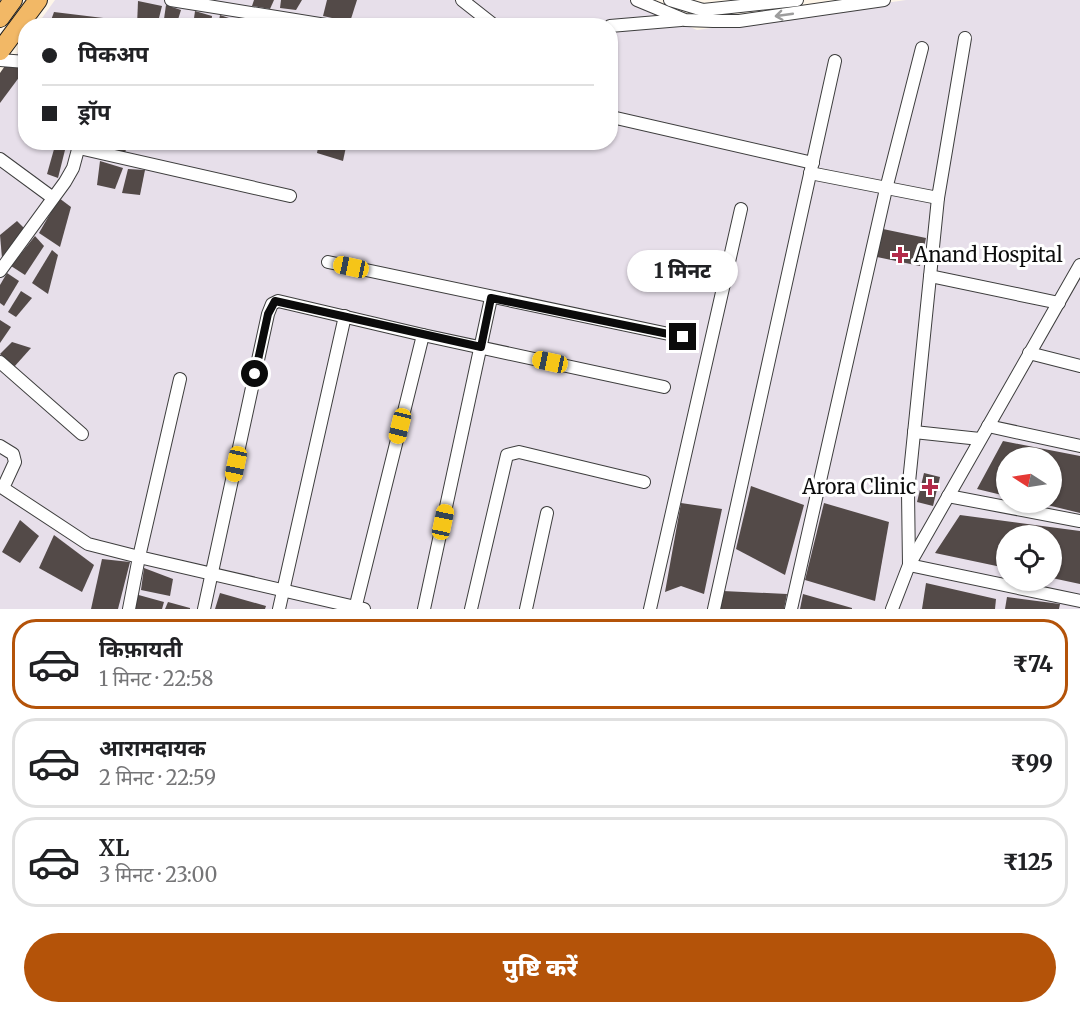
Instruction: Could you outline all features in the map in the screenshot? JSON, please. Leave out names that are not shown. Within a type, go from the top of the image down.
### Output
[{"type":"main road","points":[[0,18],[13,0]]},
{"type":"main road","points":[[25,18],[38,0]]},
{"type":"main road","points":[[0,51],[18,27]]},
{"type":"street","points":[[171,0],[282,18]]},
{"type":"street","points":[[462,0],[485,18]]},
{"type":"street","points":[[637,0],[739,21],[884,0]]},
{"type":"street","points":[[670,0],[692,13]]},
{"type":"street","points":[[618,25],[745,4],[797,0]]},
{"type":"street","points":[[909,565],[908,492],[938,198],[965,38]]},
{"type":"street","points":[[791,609],[886,189],[922,48]]},
{"type":"street","points":[[0,60],[18,61]]},
{"type":"street","points":[[714,609],[835,61]]},
{"type":"street","points":[[618,119],[886,189],[938,198]]},
{"type":"street","points":[[1,267],[73,168],[78,150]]},
{"type":"street","points":[[101,150],[290,196]]},
{"type":"street","points":[[0,159],[53,198]]},
{"type":"street","points":[[650,609],[741,209]]},
{"type":"street","points":[[328,262],[683,337]]},
{"type":"street","points":[[892,609],[909,565],[1029,353],[1059,303],[1076,281],[1080,265]]},
{"type":"street","points":[[930,276],[1059,303]]},
{"type":"street","points":[[424,609],[491,298]]},
{"type":"street","points":[[204,609],[272,304],[281,301],[423,335],[664,387]]},
{"type":"street","points":[[279,609],[345,316]]},
{"type":"street","points":[[0,446],[13,454],[15,462],[1,490],[88,544],[211,576],[358,608],[423,335]]},
{"type":"street","points":[[1029,353],[1080,366]]},
{"type":"street","points":[[0,362],[82,434]]},
{"type":"street","points":[[129,609],[180,378]]},
{"type":"street","points":[[988,426],[1080,446]]},
{"type":"street","points":[[914,432],[980,439]]},
{"type":"street","points":[[471,609],[505,459],[510,453],[519,452],[644,482]]},
{"type":"street","points":[[948,496],[1080,521]]},
{"type":"street","points":[[526,609],[547,513]]},
{"type":"street","points":[[909,565],[1080,601]]},
{"type":"shaded area","points":[[55,0],[629,0],[697,30],[906,0],[1080,0],[1080,609],[0,609],[0,78],[18,52],[18,150],[618,150],[618,18],[42,18]]},
{"type":"building","points":[[254,0],[274,0],[270,9],[252,6]]},
{"type":"building","points":[[281,0],[302,0],[296,10],[280,8]]},
{"type":"building","points":[[327,0],[357,0],[351,18],[323,16]]},
{"type":"building","points":[[138,1],[162,6],[159,18],[137,18]]},
{"type":"building","points":[[166,5],[181,10],[178,18],[164,18]]},
{"type":"building","points":[[195,11],[212,16],[212,18],[194,18]]},
{"type":"building","points":[[54,12],[103,18],[52,18]]},
{"type":"building","points":[[7,63],[18,64],[18,79],[0,103],[0,73]]},
{"type":"building","points":[[54,150],[65,150],[58,178],[47,174]]},
{"type":"building","points":[[318,150],[345,150],[343,161],[317,153]]},
{"type":"building","points":[[100,161],[123,168],[115,189],[97,185]]},
{"type":"building","points":[[128,169],[145,170],[140,195],[122,193]]},
{"type":"building","points":[[59,198],[71,207],[60,247],[39,233]]},
{"type":"building","points":[[17,221],[24,228],[2,258],[0,235]]},
{"type":"building","points":[[883,229],[926,238],[920,266],[877,257]]},
{"type":"building","points":[[35,236],[44,246],[25,275],[11,266]]},
{"type":"building","points":[[52,250],[58,255],[48,294],[32,283]]},
{"type":"building","points":[[7,273],[19,281],[4,306],[0,303],[0,285]]},
{"type":"building","points":[[21,291],[32,298],[16,317],[8,312]]},
{"type":"building","points":[[0,320],[11,327],[0,343]]},
{"type":"building","points":[[12,342],[31,348],[14,367],[0,354]]},
{"type":"building","points":[[1003,441],[1034,447],[1000,447]]},
{"type":"building","points":[[1062,452],[1080,456],[1080,513],[1062,509]]},
{"type":"building","points":[[996,454],[996,494],[977,489]]},
{"type":"building","points":[[924,473],[940,477],[933,506],[917,502]]},
{"type":"building","points":[[751,486],[804,505],[785,575],[736,549]]},
{"type":"building","points":[[681,503],[722,509],[704,594],[681,586],[665,592]]},
{"type":"building","points":[[824,503],[889,522],[875,601],[805,580]]},
{"type":"building","points":[[960,515],[1035,525],[996,525],[996,566],[935,553]]},
{"type":"building","points":[[20,520],[39,536],[20,563],[2,552]]},
{"type":"building","points":[[1062,529],[1080,531],[1080,584],[1062,580]]},
{"type":"building","points":[[54,535],[94,565],[82,592],[39,568]]},
{"type":"building","points":[[102,559],[130,562],[118,609],[91,609]]},
{"type":"building","points":[[144,568],[173,579],[170,596],[141,590]]},
{"type":"building","points":[[926,583],[996,599],[995,609],[922,609]]},
{"type":"building","points":[[723,591],[787,594],[784,609],[720,609]]},
{"type":"building","points":[[220,593],[266,606],[265,609],[215,609]]},
{"type":"building","points":[[135,594],[164,602],[162,609],[133,609]]},
{"type":"building","points":[[803,594],[852,608],[852,609],[800,609]]},
{"type":"building","points":[[1007,597],[1060,604],[1059,609],[1005,609]]},
{"type":"building","points":[[168,602],[190,608],[190,609],[165,609]]},
{"type":"place","name":"Anand Hospital","points":[[900,255]]},
{"type":"place","name":"Arora Clinic","points":[[930,487]]},
{"type":"route","points":[[255,374],[268,314],[275,301],[481,347],[491,298],[683,337]]}]
